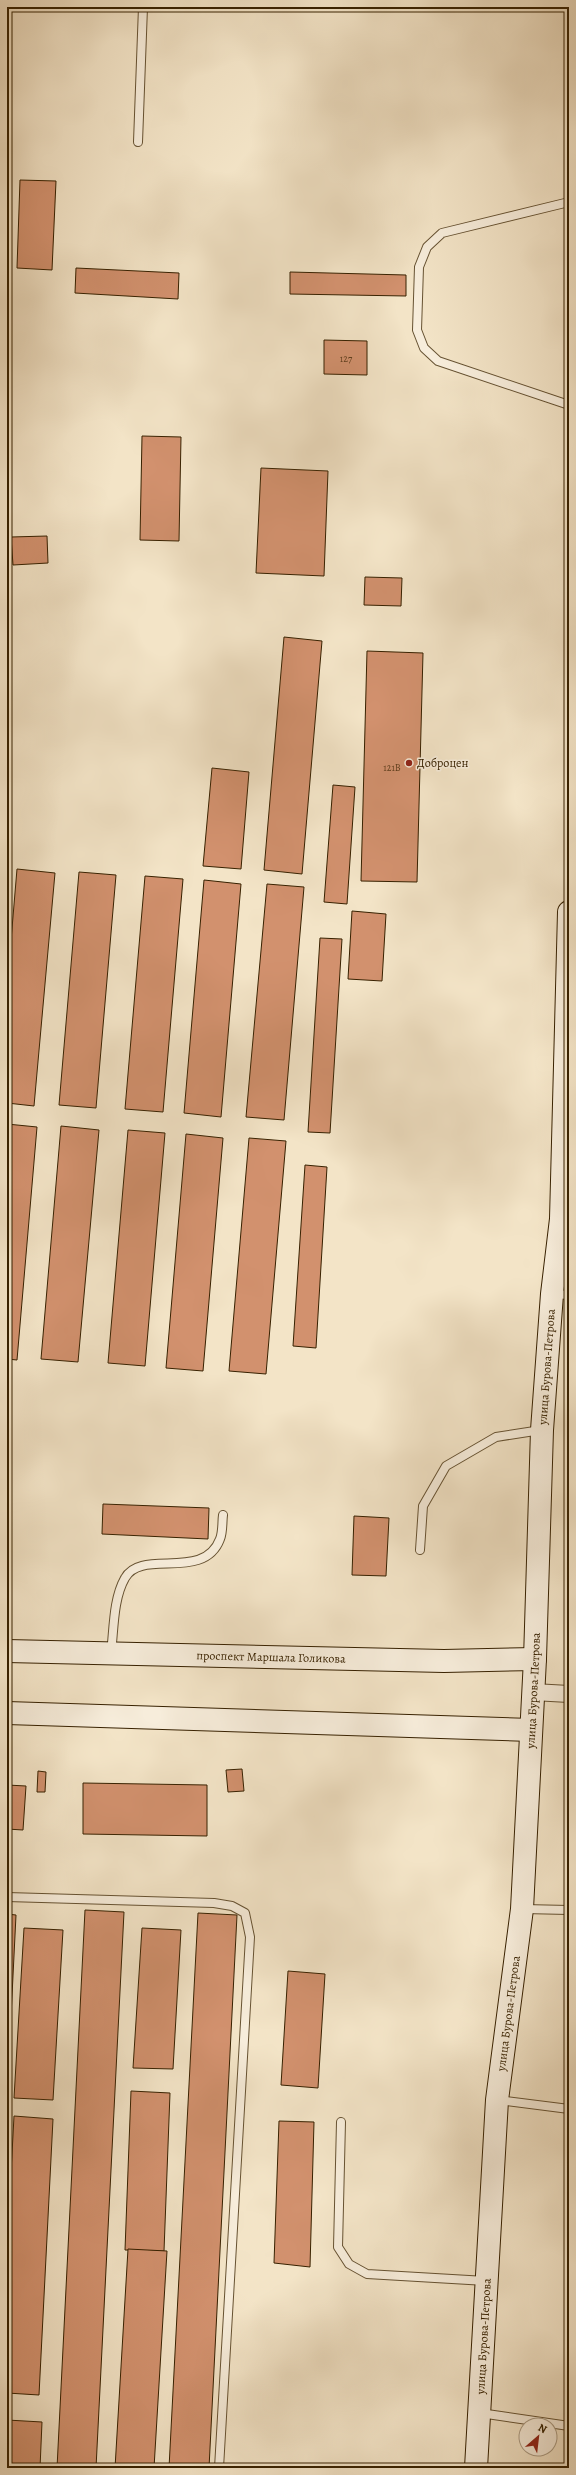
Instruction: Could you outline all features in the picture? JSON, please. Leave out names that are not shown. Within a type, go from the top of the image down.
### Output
[{"type":"main road","name":"улица Бурова-Петрова","points":[[476,2468],[497,2100],[522,1909],[535,1659],[542,1430],[561,1295],[569,912]]},
{"type":"main road","name":"проспект Маршала Голикова","points":[[7,1651],[444,1661],[535,1659]]},
{"type":"main road","points":[[7,1712],[531,1730]]},
{"type":"street","points":[[533,1692],[569,1694]]},
{"type":"lane","points":[[138,142],[143,7]]},
{"type":"lane","points":[[569,202],[442,233],[427,247],[419,267],[417,330],[424,348],[438,361],[569,405]]},
{"type":"lane","points":[[420,1550],[423,1506],[446,1466],[496,1437],[542,1430]]},
{"type":"lane","points":[[111,1653],[117,1604],[125,1577],[138,1566],[188,1563],[207,1556],[220,1539],[223,1515]]},
{"type":"lane","points":[[7,1897],[214,1903],[232,1906],[245,1913],[250,1937],[220,2468]]},
{"type":"lane","points":[[522,1909],[569,1910]]},
{"type":"lane","points":[[497,2100],[569,2109]]},
{"type":"lane","points":[[341,2122],[338,2247],[349,2264],[367,2274],[486,2281]]},
{"type":"lane","points":[[479,2413],[568,2425]]},
{"type":"building","points":[[20,180],[56,181],[52,270],[17,268]]},
{"type":"building","points":[[76,268],[179,273],[178,299],[75,293]]},
{"type":"building","points":[[290,272],[406,275],[406,296],[290,294]]},
{"type":"building","points":[[324,340],[367,341],[367,375],[324,374]]},
{"type":"building","points":[[142,436],[181,437],[179,541],[140,540]]},
{"type":"building","points":[[261,468],[328,471],[324,576],[256,573]]},
{"type":"building","points":[[47,536],[48,563],[13,565],[11,537]]},
{"type":"building","points":[[365,577],[402,578],[401,606],[364,605]]},
{"type":"building","points":[[284,637],[322,641],[302,874],[264,870]]},
{"type":"building","points":[[367,651],[423,653],[417,882],[361,881]]},
{"type":"building","points":[[212,768],[249,772],[241,869],[203,866]]},
{"type":"building","points":[[333,785],[355,787],[347,904],[324,902]]},
{"type":"building","points":[[17,869],[55,873],[34,1106],[7,1103],[7,988]]},
{"type":"building","points":[[79,872],[116,875],[96,1108],[59,1105]]},
{"type":"building","points":[[145,876],[183,879],[163,1112],[125,1109]]},
{"type":"building","points":[[204,880],[241,884],[221,1117],[184,1113]]},
{"type":"building","points":[[267,884],[304,887],[284,1120],[246,1117]]},
{"type":"building","points":[[352,911],[386,914],[382,981],[348,979]]},
{"type":"building","points":[[320,938],[342,939],[330,1133],[308,1132]]},
{"type":"building","points":[[7,1124],[37,1127],[17,1360],[7,1359]]},
{"type":"building","points":[[61,1126],[99,1130],[78,1362],[41,1359]]},
{"type":"building","points":[[128,1130],[165,1133],[145,1366],[108,1363]]},
{"type":"building","points":[[186,1134],[223,1138],[203,1371],[166,1368]]},
{"type":"building","points":[[249,1138],[286,1141],[266,1374],[229,1371]]},
{"type":"building","points":[[305,1165],[327,1167],[316,1348],[293,1346]]},
{"type":"building","points":[[103,1504],[209,1508],[208,1539],[102,1534]]},
{"type":"building","points":[[354,1516],[389,1518],[386,1576],[352,1575]]},
{"type":"building","points":[[242,1769],[244,1791],[228,1792],[226,1770]]},
{"type":"building","points":[[38,1771],[46,1772],[45,1792],[37,1792]]},
{"type":"building","points":[[83,1783],[207,1785],[207,1836],[83,1834]]},
{"type":"building","points":[[7,1785],[26,1786],[23,1830],[7,1829]]},
{"type":"building","points":[[85,1910],[124,1912],[96,2468],[57,2468]]},
{"type":"building","points":[[198,1913],[237,1915],[209,2468],[169,2468]]},
{"type":"building","points":[[7,1914],[16,1915],[7,2097]]},
{"type":"building","points":[[24,1928],[63,1930],[53,2100],[14,2098]]},
{"type":"building","points":[[142,1928],[181,1930],[173,2069],[133,2068]]},
{"type":"building","points":[[288,1971],[325,1974],[318,2088],[281,2085]]},
{"type":"building","points":[[131,2091],[170,2093],[164,2251],[125,2250]]},
{"type":"building","points":[[14,2116],[53,2119],[39,2395],[7,2393],[7,2248]]},
{"type":"building","points":[[279,2121],[314,2122],[310,2267],[274,2263]]},
{"type":"building","points":[[128,2249],[167,2251],[154,2468],[115,2468]]},
{"type":"building","points":[[7,2420],[42,2422],[40,2468],[7,2468]]},
{"type":"place","name":"Доброцен","points":[[409,763]]}]
